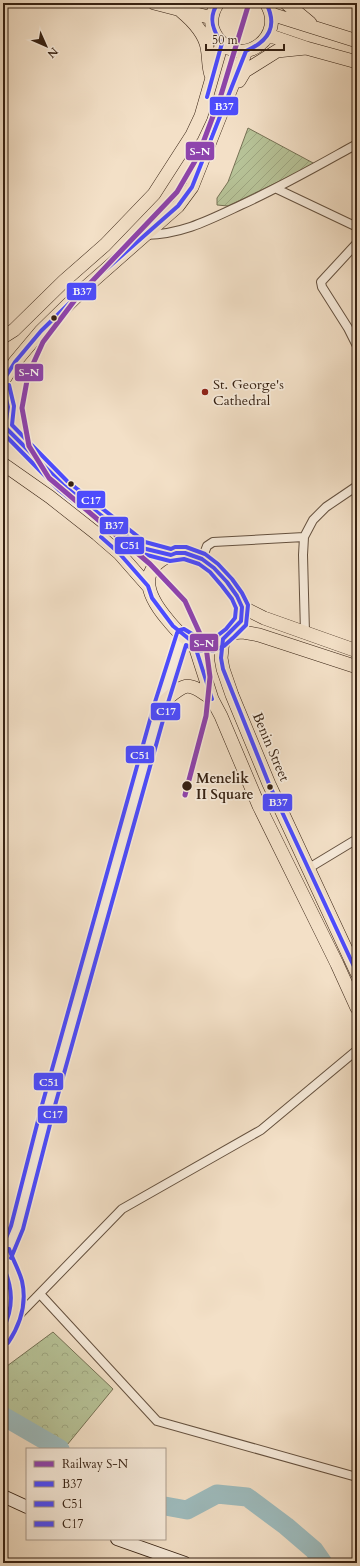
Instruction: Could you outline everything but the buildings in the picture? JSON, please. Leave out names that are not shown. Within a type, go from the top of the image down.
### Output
[{"type":"main road","points":[[154,3],[212,18]]},
{"type":"main road","points":[[286,3],[297,14],[319,30]]},
{"type":"main road","points":[[214,4],[212,28],[222,43],[237,51],[246,51],[263,43],[268,35],[272,22],[269,9]]},
{"type":"main road","points":[[269,9],[319,30],[357,41]]},
{"type":"main road","points":[[182,11],[193,21],[203,35],[207,46],[209,69],[212,78]]},
{"type":"main road","points":[[268,35],[306,48],[357,62]]},
{"type":"main road","points":[[3,337],[14,330],[64,281],[105,245],[154,194],[192,135],[201,116],[222,43]]},
{"type":"main road","points":[[228,98],[245,71],[256,63],[278,51],[306,48]]},
{"type":"main road","points":[[3,381],[15,362],[41,331],[86,288],[178,206],[192,187],[246,51]]},
{"type":"main road","points":[[3,387],[8,405],[8,416],[4,429],[63,485],[142,548],[171,555]]},
{"type":"main road","points":[[3,464],[50,497],[119,553],[148,586],[152,598],[162,613],[173,626],[194,643],[211,645],[232,635],[259,635],[357,667]]},
{"type":"main road","points":[[148,586],[149,576],[156,565],[166,557],[176,553],[185,553],[202,559],[214,568],[227,582],[237,596],[242,607],[241,621],[232,635],[221,658]]},
{"type":"main road","points":[[242,607],[264,618],[357,651]]},
{"type":"main road","points":[[3,1340],[14,1320],[18,1302],[16,1284],[4,1254],[17,1228],[48,1106],[161,704],[183,635]]},
{"type":"main road","name":"Benin Street","points":[[232,635],[221,658],[222,669],[269,784],[357,973]]},
{"type":"main road","points":[[194,643],[212,699],[259,806],[337,964],[357,1008]]},
{"type":"main road","points":[[161,704],[179,689],[188,686],[197,688],[212,699]]},
{"type":"main road","points":[[337,964],[350,957]]},
{"type":"main road","points":[[3,1496],[26,1506]]},
{"type":"main road","points":[[120,1540],[185,1563]]},
{"type":"street","points":[[145,235],[188,229],[277,189],[357,144]]},
{"type":"street","points":[[277,189],[357,227]]},
{"type":"street","points":[[357,243],[321,282],[322,287],[348,328],[357,346]]},
{"type":"street","points":[[305,632],[304,537],[313,520],[317,516],[339,497],[357,486]]},
{"type":"street","points":[[202,559],[207,546],[213,542],[304,537]]},
{"type":"street","points":[[309,868],[357,839]]},
{"type":"street","points":[[14,1320],[122,1209],[261,1130],[357,1050]]},
{"type":"street","points":[[40,1294],[157,1421],[353,1476],[357,1475]]},
{"type":"green space","points":[[248,128],[315,164],[228,206],[217,205],[217,198],[228,182]]},
{"type":"green space","points":[[53,1332],[113,1389],[67,1445],[3,1412],[3,1369]]},
{"type":"waterway","points":[[3,1416],[58,1448]]},
{"type":"waterway","points":[[166,1506],[187,1510],[217,1494],[247,1497],[286,1526],[314,1550],[323,1563]]},
{"type":"rail line","name":"S-N","points":[[185,795],[206,716],[210,677],[206,647],[185,601],[150,564],[49,478],[29,446],[22,408],[28,375],[43,342],[78,296],[177,192],[198,156],[221,95],[249,3]]},
{"type":"transit line","name":"B37","points":[[207,97],[222,43],[212,23],[213,13],[218,3]]},
{"type":"transit line","name":"B37","points":[[3,381],[15,362],[41,331],[86,287],[178,206],[192,187],[246,51],[261,43],[269,32],[271,19],[270,11],[266,3]]},
{"type":"transit line","name":"C17","points":[[9,385],[14,406],[12,425],[67,481],[145,542],[171,549],[175,547],[186,547],[205,554],[218,564],[232,579],[248,605],[246,625],[224,646],[213,651],[201,651],[186,645],[167,706],[54,1109],[23,1229],[11,1258]]},
{"type":"transit line","name":"B37","points":[[3,387],[8,407],[5,427],[63,485],[142,548],[171,555],[176,553],[185,553],[202,559],[214,568],[237,596],[242,607],[241,621],[223,639],[221,658],[223,669],[269,784],[357,973]]},
{"type":"transit line","name":"C51","points":[[3,433],[59,490],[139,553],[170,561],[184,559],[199,564],[210,572],[222,586],[232,599],[236,608],[235,618],[226,629],[210,639],[197,637],[184,629],[177,633],[155,702],[42,1105],[11,1226],[3,1245]]},
{"type":"transit line","name":"B37","points":[[101,537],[119,553],[148,586],[152,598],[173,626],[194,643],[212,699]]},
{"type":"transit line","name":"C17","points":[[8,1343],[19,1321],[24,1297],[22,1281],[9,1249]]},
{"type":"transit line","name":"C51","points":[[3,1266],[9,1282],[11,1298],[7,1321],[3,1329]]},
{"type":"place","name":"St. George's Cathedral","points":[[205,392]]},
{"type":"place","name":"Menelik II Square","points":[[187,786]]}]
